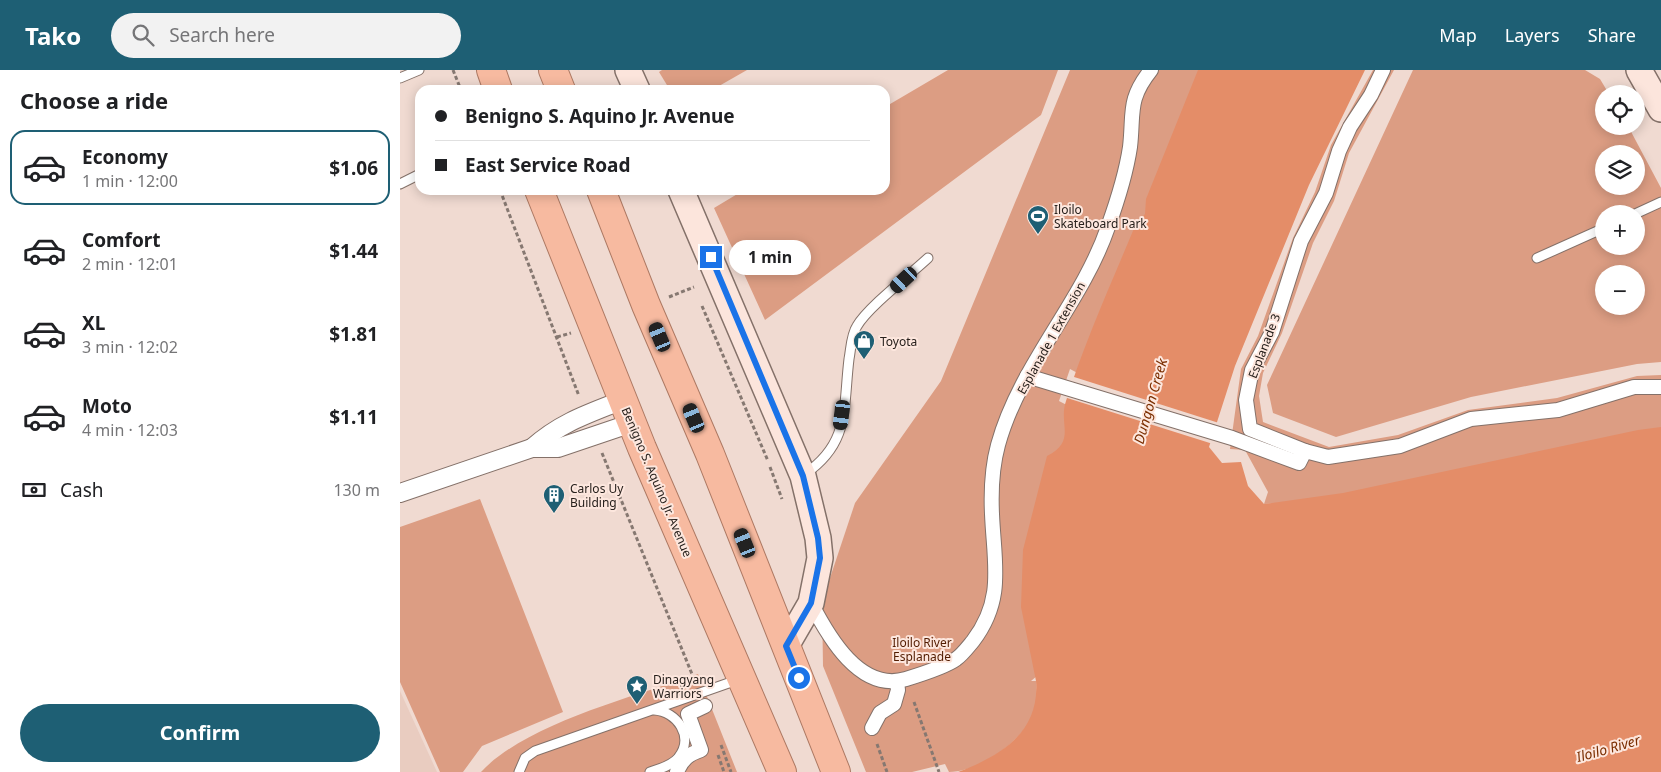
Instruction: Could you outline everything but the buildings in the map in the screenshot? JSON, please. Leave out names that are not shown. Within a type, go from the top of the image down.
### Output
[{"type":"highway","points":[[490,70],[496,85]]},
{"type":"highway","points":[[552,70],[559,85]]},
{"type":"highway","name":"Benigno S. Aquino Jr. Avenue","points":[[540,195],[627,412],[740,679],[782,772]]},
{"type":"highway","points":[[603,195],[836,772]]},
{"type":"main road","points":[[628,70],[635,85]]},
{"type":"main road","points":[[1640,70],[1661,109]]},
{"type":"main road","points":[[683,195],[803,476],[818,538],[820,558],[811,603],[786,646]]},
{"type":"street","name":"Esplanade 1 Extension","points":[[901,681],[956,660],[981,630],[992,606],[997,581],[992,514],[994,466],[1004,427],[1027,376],[1101,245],[1123,178],[1130,148],[1132,106],[1136,92],[1151,70]]},
{"type":"street","name":"Esplanade 3","points":[[1383,70],[1371,94],[1350,127],[1339,151],[1326,193],[1301,241],[1272,332],[1252,370],[1246,400],[1250,429],[1328,457],[1400,446],[1471,419],[1558,410],[1634,387],[1661,387]]},
{"type":"street","points":[[1027,376],[1232,438],[1299,463],[1305,450]]},
{"type":"street","points":[[532,448],[550,432],[572,419],[627,412]]},
{"type":"street","points":[[400,493],[532,448],[558,448],[627,412]]},
{"type":"street","points":[[811,603],[830,639],[847,660],[877,678],[901,681],[894,704],[880,713],[872,728]]},
{"type":"street","points":[[677,772],[689,754],[701,750],[688,714],[706,706]]},
{"type":"lane","points":[[400,78],[419,70]]},
{"type":"lane","points":[[400,184],[415,176]]},
{"type":"lane","points":[[1645,209],[1661,202]]},
{"type":"lane","points":[[1537,258],[1595,232]]},
{"type":"lane","points":[[803,476],[820,463],[832,450],[840,433],[851,343],[856,326],[928,258]]},
{"type":"lane","points":[[519,770],[525,758],[535,751],[740,679]]},
{"type":"lane","points":[[641,713],[654,710],[670,714],[681,725],[685,740],[678,758],[671,764],[650,772]]},
{"type":"path","points":[[453,70],[459,85]]},
{"type":"path","points":[[740,398],[771,469],[782,501]]},
{"type":"path","points":[[901,681],[939,772]]},
{"type":"path","points":[[872,728],[887,772]]},
{"type":"shaded area","points":[[400,691],[437,772],[400,772]]},
{"type":"green space","points":[[662,70],[747,70],[721,85],[667,85],[659,72]]},
{"type":"green space","points":[[948,70],[1058,70],[1041,115],[765,320],[714,208],[736,195],[890,195],[890,104]]},
{"type":"green space","name":"Iloilo River Esplanade","points":[[1070,70],[1229,70],[1085,377],[1070,369],[1059,401],[1088,416],[1044,670],[1031,681],[1036,681],[1036,704],[1029,723],[1011,744],[999,753],[974,767],[961,771],[949,772],[945,764],[912,772],[866,772],[823,666],[822,602],[855,503],[941,381]]},
{"type":"green space","points":[[1373,70],[1394,70],[1349,153],[1334,201],[1313,243],[1282,333],[1263,373],[1259,396],[1263,422],[1329,447],[1398,435],[1468,410],[1557,398],[1637,376],[1661,375],[1661,474],[1264,504],[1268,492],[1245,450],[1230,449],[1241,369],[1258,336],[1293,238],[1315,192],[1331,145]]},
{"type":"green space","points":[[1413,70],[1585,70],[1600,79],[1604,85],[1595,85],[1595,135],[1633,135],[1638,145],[1595,145],[1595,195],[1645,195],[1645,158],[1661,188],[1661,362],[1637,364],[1471,397],[1336,437],[1273,413],[1267,385]]},
{"type":"green space","points":[[480,499],[563,712],[482,746],[463,772],[440,772],[400,682],[400,527]]},
{"type":"green space","points":[[698,674],[737,772],[481,772],[500,755],[553,726],[583,713]]},
{"type":"water","points":[[1198,70],[1365,70],[1309,185],[1235,366],[1209,447],[1222,463],[1241,462],[1248,486],[1264,504],[1343,493],[1638,430],[1661,427],[1661,772],[958,772],[974,766],[1003,750],[1015,740],[1032,714],[1036,699],[1036,681],[1021,607],[1023,550],[1047,456],[1062,444],[1065,432],[1064,409],[1081,356],[1135,226],[1145,214],[1146,199]]},
{"type":"pier","points":[[1071,376],[1219,423],[1213,444],[1064,397]]},
{"type":"place","name":"Iloilo Skateboard Park","points":[[1038,235]]},
{"type":"place","name":"Toyota","points":[[864,360]]},
{"type":"place","name":"Carlos Uy Building","points":[[554,514]]},
{"type":"place","name":"Dinagyang Warriors","points":[[637,705]]},
{"type":"route","points":[[711,257],[803,476],[818,538],[820,558],[811,603],[786,646],[799,678]]},
{"type":"water label","name":"Dungon Creek","points":[[1150,401]]},
{"type":"water label","name":"Iloilo River","points":[[1608,748]]}]
